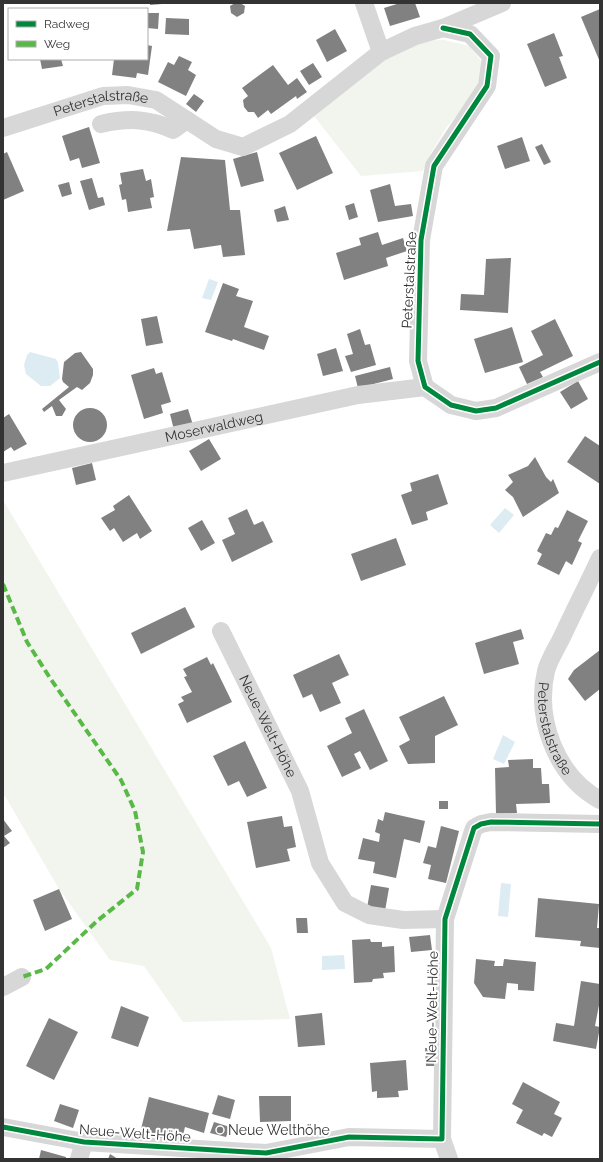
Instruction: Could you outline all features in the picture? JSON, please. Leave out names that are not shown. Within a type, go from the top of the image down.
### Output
[{"type":"street","points":[[364,3],[381,52]]},
{"type":"street","points":[[443,28],[502,3]]},
{"type":"street","name":"Peterstalstraße","points":[[3,128],[103,96],[128,95],[156,100],[216,139],[243,147],[290,124],[381,52],[415,36],[443,28],[470,34],[491,56],[487,86],[434,166],[420,240],[418,361],[425,387]]},
{"type":"street","points":[[101,124],[123,119],[141,119],[158,123],[173,130],[187,120]]},
{"type":"street","points":[[425,387],[450,405],[476,411],[496,408],[600,362]]},
{"type":"street","name":"Moserwaldweg","points":[[3,473],[358,395],[425,387]]},
{"type":"street","name":"Peterstalstraße","points":[[600,558],[547,670],[542,700],[548,732],[555,752],[568,772],[589,794],[600,800]]},
{"type":"street","name":"Neue-Welt-Höhe","points":[[221,631],[300,791],[320,863],[345,904],[369,916],[403,920],[445,918]]},
{"type":"street","name":"Neue-Welt-Höhe","points":[[450,1159],[442,1139],[445,918],[474,828],[481,824],[491,822],[600,824]]},
{"type":"street","points":[[3,987],[22,977]]},
{"type":"street","name":"Neue-Welt-Höhe","points":[[3,1126],[81,1151],[265,1156],[349,1137],[442,1139]]},
{"type":"shaded area","points":[[444,40],[469,46],[482,62],[481,78],[466,104],[446,128],[431,153],[423,171],[361,176],[314,116],[391,54],[420,41]]},
{"type":"shaded area","points":[[209,279],[218,282],[211,300],[202,298]]},
{"type":"shaded area","points":[[30,352],[56,359],[60,378],[50,386],[41,386],[26,374],[24,365],[27,355]]},
{"type":"shaded area","points":[[3,500],[271,948],[290,1019],[183,1022],[144,966],[110,960],[59,889],[5,796],[3,797]]},
{"type":"shaded area","points":[[505,508],[514,515],[499,533],[490,525]]},
{"type":"shaded area","points":[[503,735],[515,742],[504,764],[493,759]]},
{"type":"shaded area","points":[[501,883],[511,884],[508,917],[498,916]]},
{"type":"shaded area","points":[[344,955],[345,969],[322,970],[322,956]]},
{"type":"building","points":[[150,3],[162,3],[162,4],[150,5]]},
{"type":"building","points":[[235,3],[240,3],[245,6],[244,13],[237,17],[231,13],[230,6]]},
{"type":"building","points":[[400,3],[415,3],[420,17],[390,26],[384,8]]},
{"type":"building","points":[[600,9],[600,62],[581,17]]},
{"type":"building","points":[[148,13],[159,13],[158,29],[148,28]]},
{"type":"building","points":[[166,18],[189,19],[189,35],[165,34]]},
{"type":"building","points":[[335,29],[347,51],[327,62],[316,40]]},
{"type":"building","points":[[554,33],[563,56],[559,57],[567,78],[545,87],[527,44]]},
{"type":"building","points":[[148,45],[152,46],[148,75],[137,73],[136,78],[112,75],[114,60],[148,60]]},
{"type":"building","points":[[179,56],[192,62],[188,70],[196,75],[186,96],[158,82],[168,62],[174,65]]},
{"type":"building","points":[[40,60],[61,60],[63,66],[42,69]]},
{"type":"building","points":[[313,63],[322,77],[309,85],[300,71]]},
{"type":"building","points":[[273,65],[288,85],[297,78],[307,92],[297,99],[296,96],[271,114],[268,110],[258,118],[254,112],[248,112],[244,107],[243,100],[248,96],[242,88]]},
{"type":"building","points":[[194,94],[204,101],[196,112],[186,104]]},
{"type":"building","points":[[89,127],[100,163],[82,168],[79,158],[70,161],[62,136]]},
{"type":"building","points":[[316,136],[333,173],[297,190],[279,153]]},
{"type":"building","points":[[522,137],[530,161],[505,169],[497,146]]},
{"type":"building","points":[[542,144],[551,162],[544,165],[535,147]]},
{"type":"building","points":[[7,152],[24,191],[3,200],[3,154]]},
{"type":"building","points":[[257,152],[264,181],[241,187],[233,159]]},
{"type":"building","points":[[181,157],[225,160],[230,210],[240,210],[245,255],[223,257],[221,245],[194,249],[190,229],[167,231]]},
{"type":"building","points":[[143,169],[146,181],[151,179],[154,197],[150,198],[152,208],[128,212],[126,199],[122,200],[119,185],[122,184],[120,173]]},
{"type":"building","points":[[92,178],[98,198],[103,197],[105,205],[89,210],[80,181]]},
{"type":"building","points":[[69,182],[72,194],[62,197],[58,185]]},
{"type":"building","points":[[390,184],[395,206],[411,204],[413,216],[378,222],[370,190]]},
{"type":"building","points":[[354,203],[358,217],[349,220],[345,206]]},
{"type":"building","points":[[285,206],[289,220],[277,222],[274,210]]},
{"type":"building","points":[[378,232],[382,245],[403,238],[407,251],[386,258],[388,266],[344,280],[336,253],[361,245],[359,238]]},
{"type":"building","points":[[511,258],[508,313],[460,310],[461,294],[484,295],[486,259]]},
{"type":"building","points":[[223,283],[239,289],[236,296],[253,301],[244,327],[269,336],[264,350],[233,339],[232,341],[205,332]]},
{"type":"building","points":[[157,316],[163,343],[146,346],[141,319]]},
{"type":"building","points":[[555,319],[573,356],[540,372],[543,377],[527,384],[519,367],[543,355],[531,331]]},
{"type":"building","points":[[512,327],[523,362],[485,373],[474,339]]},
{"type":"building","points":[[360,329],[365,345],[370,344],[376,365],[351,372],[345,356],[353,354],[347,334]]},
{"type":"building","points":[[336,348],[343,371],[323,376],[317,354]]},
{"type":"building","points":[[81,352],[93,369],[93,375],[90,383],[82,390],[77,387],[59,400],[66,409],[62,416],[56,416],[52,406],[44,412],[42,409],[69,387],[63,382],[62,379],[64,362],[75,353]]},
{"type":"building","points":[[390,367],[393,379],[358,388],[355,376]]},
{"type":"building","points":[[154,368],[156,374],[162,372],[171,402],[161,405],[163,413],[144,419],[131,375]]},
{"type":"building","points":[[578,381],[588,399],[571,409],[560,392]]},
{"type":"building","points":[[87,408],[93,408],[102,413],[106,419],[106,431],[102,437],[93,442],[87,442],[78,437],[73,428],[73,422],[78,413]]},
{"type":"building","points":[[188,409],[193,425],[174,430],[170,414]]},
{"type":"building","points":[[9,414],[27,444],[14,451],[11,447],[3,452],[3,418]]},
{"type":"building","points":[[585,436],[600,446],[600,484],[567,462]]},
{"type":"building","points":[[209,439],[221,459],[201,471],[189,451]]},
{"type":"building","points":[[535,457],[546,477],[551,482],[553,479],[559,493],[523,517],[513,497],[505,490],[513,482],[508,475],[528,466]]},
{"type":"building","points":[[92,463],[96,480],[76,485],[72,468]]},
{"type":"building","points":[[438,474],[448,504],[426,512],[428,520],[412,525],[401,495],[412,491],[410,483]]},
{"type":"building","points":[[129,495],[152,531],[140,539],[137,533],[123,542],[114,528],[110,531],[101,518],[115,510],[113,506]]},
{"type":"building","points":[[247,509],[254,525],[263,521],[273,542],[232,562],[222,540],[235,534],[228,518]]},
{"type":"building","points":[[567,510],[588,521],[578,541],[582,543],[572,565],[566,561],[559,575],[537,564],[542,554],[537,551],[546,533],[551,535],[555,527],[558,528]]},
{"type":"building","points":[[202,520],[215,543],[201,551],[188,528]]},
{"type":"building","points":[[396,538],[406,565],[361,581],[351,554]]},
{"type":"building","points":[[185,607],[195,627],[141,654],[131,633]]},
{"type":"building","points":[[521,629],[524,639],[513,642],[519,664],[484,674],[475,643]]},
{"type":"building","points":[[600,650],[600,689],[585,701],[568,679],[574,670]]},
{"type":"building","points":[[339,654],[349,675],[332,683],[341,703],[320,712],[312,694],[303,698],[293,675]]},
{"type":"building","points":[[207,657],[211,665],[213,663],[232,702],[187,723],[178,704],[184,701],[181,697],[192,692],[184,677],[187,676],[183,669]]},
{"type":"building","points":[[444,696],[458,725],[435,736],[435,763],[408,764],[399,746],[410,740],[399,717]]},
{"type":"building","points":[[364,709],[388,761],[370,770],[360,751],[354,754],[361,768],[342,777],[327,746],[352,733],[345,718]]},
{"type":"building","points":[[245,741],[267,788],[247,797],[239,781],[228,786],[213,756]]},
{"type":"building","points":[[533,759],[533,768],[541,768],[542,784],[549,784],[550,803],[516,804],[517,813],[496,814],[495,768],[509,767],[508,760]]},
{"type":"building","points":[[439,801],[448,801],[448,809],[439,809]]},
{"type":"building","points":[[385,812],[425,821],[420,843],[404,839],[396,878],[373,873],[375,862],[358,859],[363,838],[379,842],[380,834],[375,832],[378,819],[383,821]]},
{"type":"building","points":[[282,816],[284,827],[292,826],[296,847],[287,849],[290,861],[256,868],[247,822]]},
{"type":"building","points":[[3,819],[12,831],[4,836],[10,843],[3,848]]},
{"type":"building","points":[[441,826],[459,831],[446,883],[428,879],[431,865],[423,863],[428,846],[436,848]]},
{"type":"building","points":[[371,885],[389,888],[385,911],[367,908]]},
{"type":"building","points":[[59,889],[72,919],[45,931],[33,900]]},
{"type":"building","points":[[538,898],[599,904],[597,928],[600,928],[600,948],[580,946],[581,941],[535,937]]},
{"type":"building","points":[[296,918],[307,918],[308,933],[297,933]]},
{"type":"building","points":[[430,935],[432,950],[411,952],[409,937]]},
{"type":"building","points":[[370,939],[371,942],[382,942],[382,947],[394,946],[395,972],[383,973],[384,978],[373,979],[372,982],[354,983],[352,940]]},
{"type":"building","points":[[476,959],[495,961],[494,966],[503,966],[504,959],[536,962],[534,991],[518,990],[518,984],[507,983],[505,999],[483,997],[474,983]]},
{"type":"building","points":[[581,981],[600,984],[600,1000],[595,1026],[600,1027],[596,1049],[553,1041],[556,1023],[574,1026]]},
{"type":"building","points":[[121,1006],[149,1017],[138,1047],[111,1038]]},
{"type":"building","points":[[322,1013],[325,1045],[298,1047],[295,1016]]},
{"type":"building","points":[[49,1018],[78,1032],[54,1080],[26,1066]]},
{"type":"building","points":[[425,1048],[438,1048],[439,1066],[426,1066]]},
{"type":"building","points":[[406,1060],[408,1090],[398,1091],[399,1097],[377,1098],[377,1091],[372,1092],[370,1063]]},
{"type":"building","points":[[523,1082],[560,1102],[554,1114],[562,1118],[552,1137],[544,1133],[542,1136],[516,1123],[523,1110],[512,1104]]},
{"type":"building","points":[[218,1095],[235,1100],[230,1119],[212,1114]]},
{"type":"building","points":[[259,1096],[291,1096],[291,1121],[260,1122]]},
{"type":"building","points":[[149,1097],[209,1113],[204,1133],[185,1127],[181,1143],[140,1133]]},
{"type":"building","points":[[60,1104],[79,1110],[73,1128],[54,1121]]},
{"type":"building","name":"Neue Welthöhe","points":[[214,1122],[230,1127],[226,1137],[210,1133]]},
{"type":"building","points":[[41,1150],[66,1157],[66,1159],[39,1159]]},
{"type":"building","points":[[110,1154],[118,1159],[108,1159]]},
{"type":"marked path","points":[[3,584],[27,642],[50,678],[121,780],[135,811],[143,852],[137,889],[97,921],[46,969],[22,977]]},
{"type":"cycle path","points":[[443,28],[470,34],[491,56],[487,86],[434,166],[421,240],[418,361],[425,387],[451,405],[476,411],[496,408],[600,362]]},
{"type":"cycle path","points":[[3,1127],[84,1142],[266,1153],[349,1137],[442,1139],[445,919],[474,828],[481,824],[491,822],[600,824]]},
{"type":"place","name":"Neue Welthöhe","points":[[220,1130]]}]
